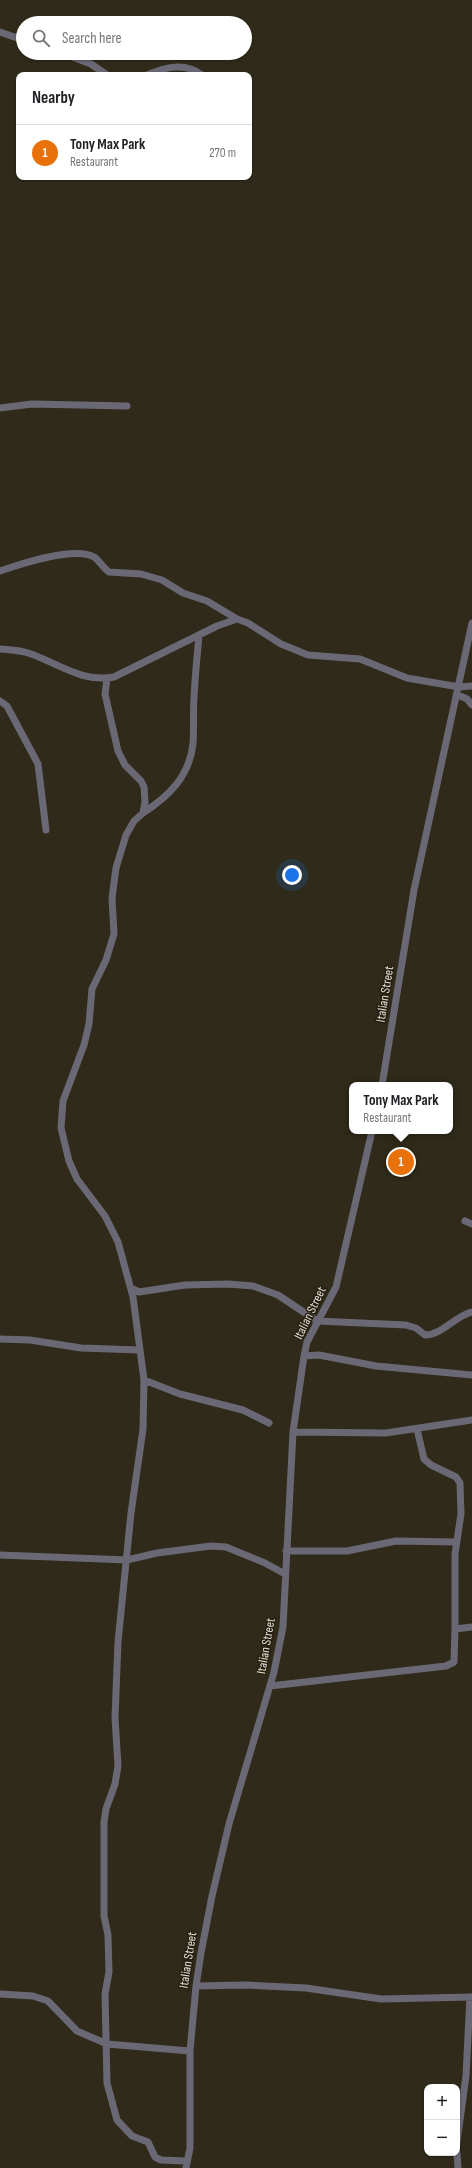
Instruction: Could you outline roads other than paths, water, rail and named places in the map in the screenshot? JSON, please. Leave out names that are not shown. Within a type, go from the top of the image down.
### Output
[{"type":"street","points":[[0,32],[16,38]]},
{"type":"street","points":[[80,60],[91,64],[103,72]]},
{"type":"street","points":[[154,72],[175,67],[192,69],[197,72]]},
{"type":"street","points":[[0,408],[32,404],[127,406]]},
{"type":"street","points":[[0,571],[48,557],[88,555],[97,560],[109,572],[141,574],[162,580],[183,593],[207,601],[237,619],[248,623],[280,644],[308,655],[360,659],[407,678],[458,691],[472,705]]},
{"type":"street","points":[[0,650],[19,650],[78,675],[95,679],[107,679],[114,678],[217,626],[237,619]]},
{"type":"street","name":"Italian Street","points":[[382,1082],[414,890],[433,796],[458,691],[472,623]]},
{"type":"street","points":[[187,2165],[161,2160],[154,2157],[148,2142],[132,2136],[117,2120],[107,2083],[105,1994],[110,1972],[108,1935],[104,1916],[103,1843],[106,1809],[115,1784],[118,1766],[115,1718],[118,1642],[143,1429],[144,1380],[131,1288],[118,1242],[105,1216],[87,1194],[69,1161],[61,1128],[63,1101],[84,1045],[89,1024],[92,989],[106,960],[114,934],[112,898],[116,868],[126,835],[134,821],[173,791],[184,774],[193,745],[194,698],[199,636]]},
{"type":"street","points":[[107,679],[105,694],[115,741],[126,766],[141,781],[144,787],[143,813]]},
{"type":"street","points":[[458,691],[472,686]]},
{"type":"street","points":[[0,701],[6,706],[38,764],[46,830]]},
{"type":"street","name":"Italian Street","points":[[187,2165],[190,2148],[190,2051],[196,1986],[212,1896],[229,1824],[270,1686],[283,1627],[292,1432],[304,1356],[307,1342],[336,1287],[371,1134]]},
{"type":"street","points":[[131,1288],[139,1292],[185,1285],[228,1284],[254,1286],[278,1295],[317,1321],[406,1325],[416,1328],[425,1335],[430,1335],[463,1315],[472,1312]]},
{"type":"street","points":[[0,1339],[30,1340],[81,1348],[140,1350]]},
{"type":"street","points":[[304,1356],[319,1355],[376,1366],[472,1375]]},
{"type":"street","points":[[144,1380],[180,1394],[244,1410],[269,1423]]},
{"type":"street","points":[[292,1432],[386,1433],[472,1420]]},
{"type":"street","points":[[270,1686],[446,1666],[454,1662],[456,1542],[461,1514],[458,1480],[424,1459],[417,1429]]},
{"type":"street","points":[[286,1551],[347,1551],[396,1541],[456,1542]]},
{"type":"street","points":[[0,1555],[127,1560],[157,1553],[211,1546],[226,1547],[265,1563],[285,1574]]},
{"type":"street","points":[[455,1629],[472,1627]]},
{"type":"street","points":[[196,1986],[245,1985],[306,1988],[381,1999],[471,1997],[466,2076],[460,2120]]},
{"type":"street","points":[[0,1994],[34,1996],[48,2001],[77,2031],[107,2044],[190,2051]]},
{"type":"street","points":[[457,2156],[458,2168]]},
{"type":"place","name":"Tony Max Park","points":[[401,1162]]}]
